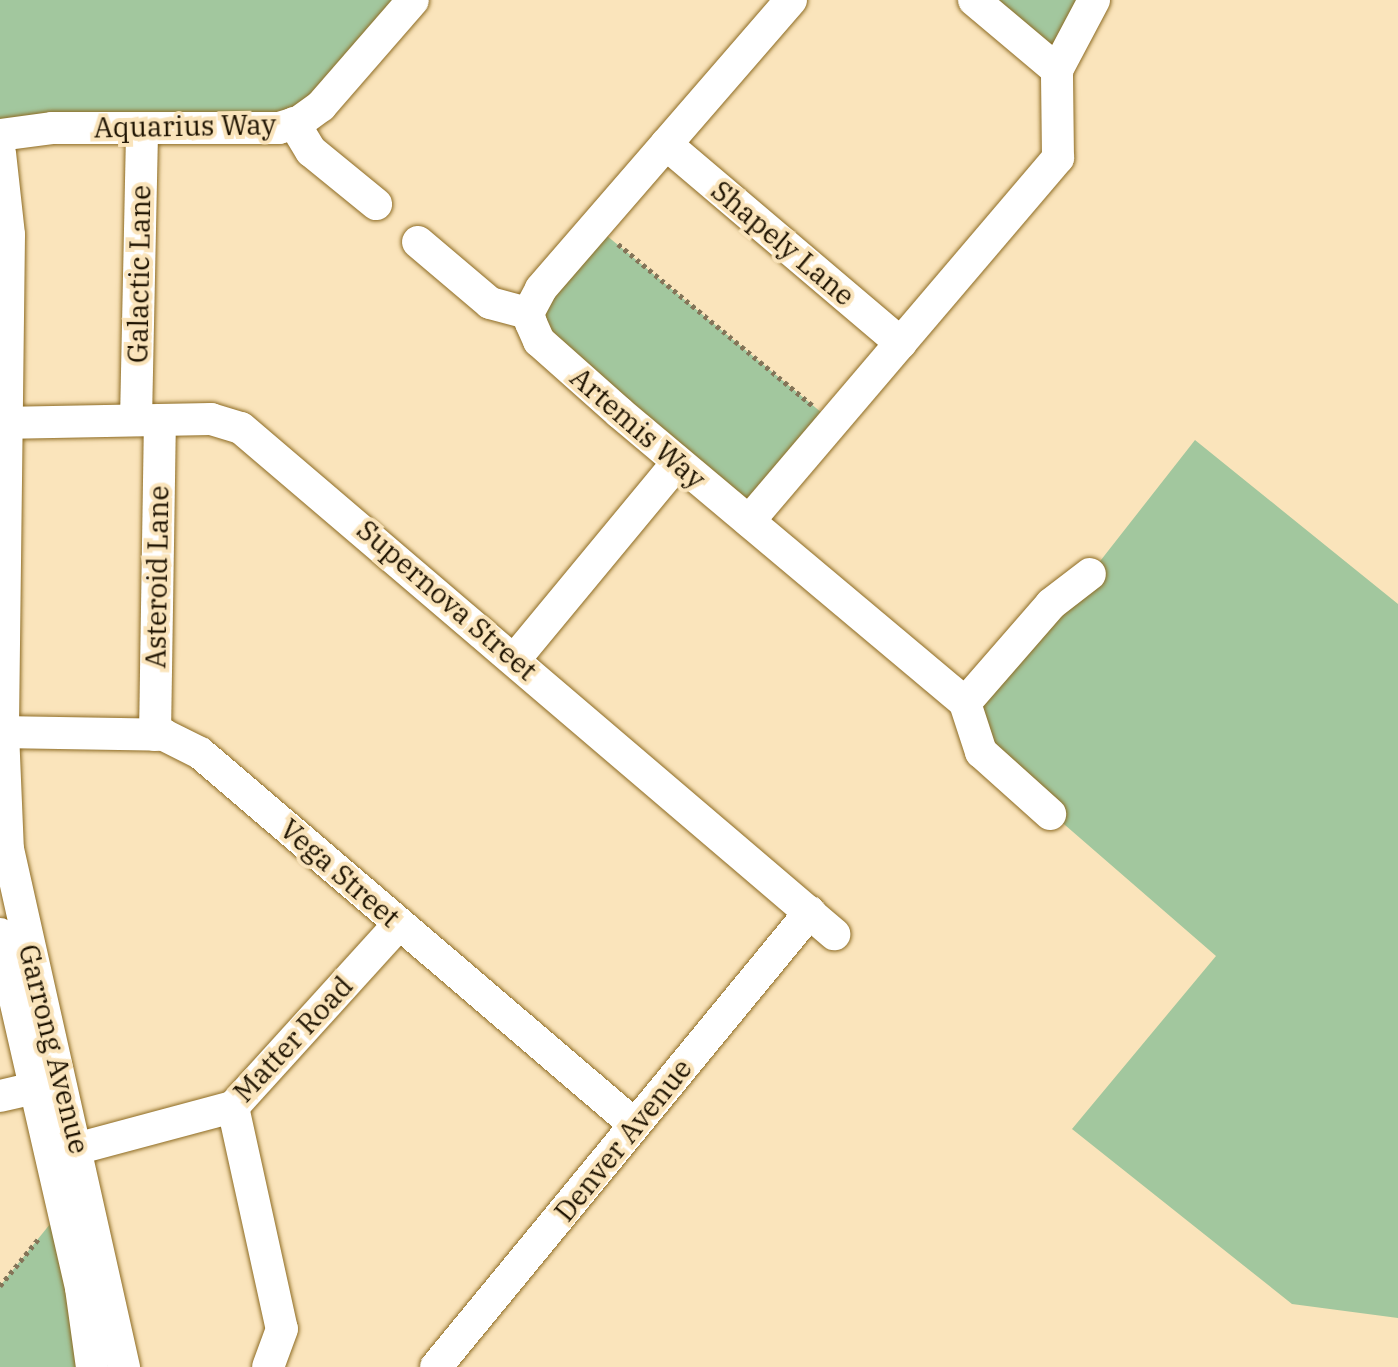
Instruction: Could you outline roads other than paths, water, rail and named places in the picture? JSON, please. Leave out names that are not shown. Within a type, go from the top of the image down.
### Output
[{"type":"street","name":"Aquarius Way","points":[[0,135],[294,123],[321,106],[413,0]]},
{"type":"street","points":[[418,242],[490,303],[528,313],[541,289],[791,0]]},
{"type":"street","points":[[974,0],[1057,70]]},
{"type":"street","points":[[749,521],[1058,158],[1057,70],[1094,0]]},
{"type":"street","points":[[294,123],[311,151],[376,204]]},
{"type":"street","name":"Galactic Lane","points":[[142,128],[148,420]]},
{"type":"street","name":"Shapely Lane","points":[[666,144],[901,343]]},
{"type":"street","name":"Garrong Avenue","points":[[0,153],[9,235],[2,732],[13,882],[65,1151],[124,1367]]},
{"type":"street","name":"Artemis Way","points":[[528,313],[539,341],[677,463],[965,703]]},
{"type":"street","name":"Supernova Street","points":[[4,423],[211,419],[252,435],[834,934]]},
{"type":"street","name":"Asteroid Lane","points":[[148,420],[155,735]]},
{"type":"street","points":[[515,659],[677,463]]},
{"type":"street","points":[[1050,814],[981,752],[965,703],[1051,604],[1090,574]]},
{"type":"street","name":"Vega Street","points":[[2,732],[155,735],[200,753],[635,1125]]},
{"type":"street","name":"Denver Avenue","points":[[436,1367],[810,912]]},
{"type":"street","name":"Matter Road","points":[[65,1151],[233,1107],[399,924]]},
{"type":"street","name":"Garrong Avenue","points":[[0,934],[34,1088],[65,1151],[63,1208],[92,1367]]},
{"type":"street","points":[[0,1096],[34,1088]]},
{"type":"street","points":[[233,1107],[282,1329],[268,1367]]}]
